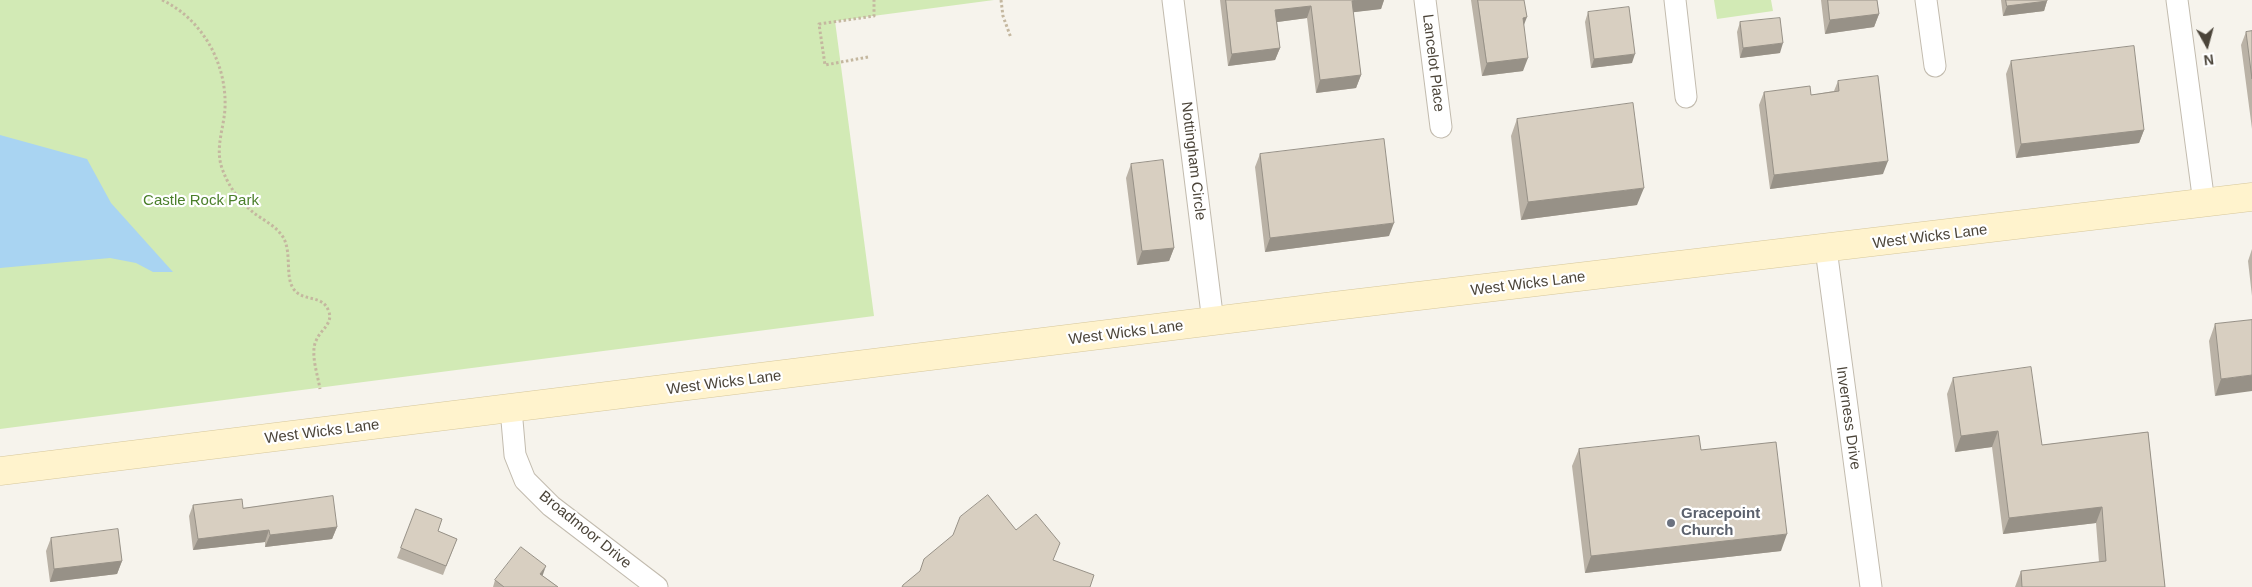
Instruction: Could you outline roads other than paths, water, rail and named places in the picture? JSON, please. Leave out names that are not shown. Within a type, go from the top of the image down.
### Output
[{"type":"main road","name":"West Wicks Lane","points":[[0,470],[2252,198]]},
{"type":"street","name":"Nottingham Circle","points":[[1173,0],[1213,322]]},
{"type":"street","name":"Lancelot Place","points":[[1424,0],[1441,127]]},
{"type":"street","points":[[1675,0],[1686,97]]},
{"type":"street","points":[[1926,0],[1934,66]]},
{"type":"street","points":[[2177,0],[2204,203]]},
{"type":"street","name":"Inverness Drive","points":[[1826,249],[1871,587]]},
{"type":"street","name":"Broadmoor Drive","points":[[511,409],[515,455],[526,480],[551,506],[657,587]]},
{"type":"water","points":[[0,135],[87,159],[111,203],[173,272],[153,272],[136,263],[110,258],[0,268]]},
{"type":"place","name":"Gracepoint Church","points":[[1671,523]]},
{"type":"park label","name":"Castle Rock Park","points":[[201,201]]}]
